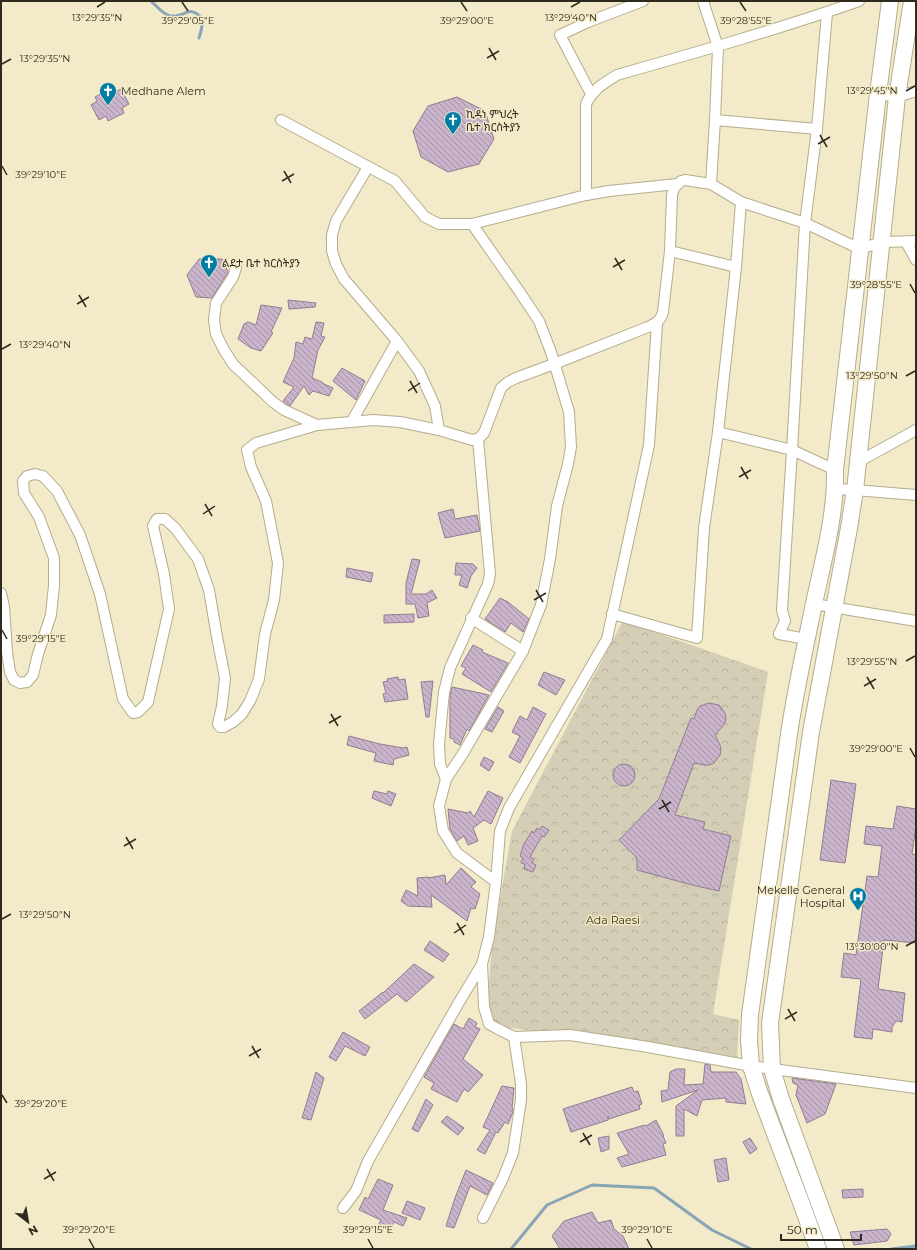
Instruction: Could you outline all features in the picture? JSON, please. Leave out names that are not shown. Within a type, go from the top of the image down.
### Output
[{"type":"main road","points":[[818,1249],[751,1066],[750,1015],[789,735],[806,639],[825,551],[835,489],[834,470],[890,1]]},
{"type":"main road","points":[[836,1249],[781,1099],[772,1069],[770,1023],[811,732],[855,490],[897,97],[912,1]]},
{"type":"main road","points":[[798,680],[820,684]]},
{"type":"street","points":[[591,94],[560,35],[588,22],[643,1]]},
{"type":"street","points":[[703,1],[718,47],[711,184]]},
{"type":"street","points":[[586,195],[586,104],[591,94],[603,83],[617,75],[718,47],[859,1]]},
{"type":"street","points":[[806,639],[779,634],[785,621],[782,610],[805,223],[817,128],[827,12]]},
{"type":"street","points":[[878,94],[897,97],[916,91]]},
{"type":"street","points":[[281,120],[395,181],[425,217],[439,224],[472,224],[586,195],[609,191],[677,184]]},
{"type":"street","points":[[715,120],[817,128]]},
{"type":"street","points":[[368,167],[336,221],[332,235],[332,251],[336,264],[344,279],[397,341],[419,372],[435,406],[439,430]]},
{"type":"street","points":[[343,1208],[356,1191],[368,1161],[482,964],[489,937],[496,882],[500,831],[504,820],[607,639],[649,445],[658,322],[663,312],[670,251],[672,195],[674,188],[681,181],[685,180],[711,184],[741,202],[805,223],[860,249],[882,242],[911,241],[916,260]]},
{"type":"street","points":[[612,614],[697,638],[704,528],[718,432],[736,267],[741,202]]},
{"type":"street","points":[[472,224],[539,321],[551,352],[569,412],[571,447],[557,506],[550,559],[541,604],[523,651],[462,755],[446,778],[439,806],[443,831],[456,853],[496,882]]},
{"type":"street","points":[[670,251],[736,267]]},
{"type":"street","points":[[236,268],[233,277],[216,303],[214,320],[216,334],[224,350],[233,364],[273,402],[284,410],[317,426]]},
{"type":"street","points":[[1,593],[4,607],[10,672],[14,680],[20,683],[27,682],[33,675],[38,654],[51,615],[54,585],[54,558],[39,517],[24,493],[23,480],[27,476],[35,474],[43,476],[57,491],[80,535],[100,594],[123,699],[133,713],[138,712],[148,702],[169,609],[164,574],[153,526],[157,519],[165,519],[175,528],[198,559],[209,590],[225,678],[222,706],[218,724],[220,727],[224,727],[233,722],[242,714],[248,705],[259,679],[265,634],[274,600],[278,563],[266,501],[251,467],[247,450],[256,443],[317,426],[352,421],[373,420],[400,422],[439,430],[472,440],[478,439],[484,433],[501,388],[516,378],[658,322]]},
{"type":"street","points":[[352,421],[397,341]]},
{"type":"street","points":[[858,462],[916,430]]},
{"type":"street","points":[[718,432],[792,450],[834,470]]},
{"type":"street","points":[[446,778],[440,764],[439,744],[444,692],[450,668],[471,618],[488,584],[490,574],[478,439]]},
{"type":"street","points":[[835,489],[916,495]]},
{"type":"street","points":[[814,604],[916,621]]},
{"type":"street","points":[[471,618],[523,651]]},
{"type":"street","points":[[482,964],[484,1007],[489,1024],[514,1037],[570,1035],[648,1047],[751,1066],[916,1088]]},
{"type":"street","points":[[483,1218],[503,1178],[513,1153],[521,1100],[521,1084],[514,1037]]},
{"type":"green space","name":"Ada Raesi","points":[[623,621],[768,672],[713,1014],[739,1020],[737,1057],[497,1026],[487,1008],[492,944],[512,831]]},
{"type":"building","name":"Medhane Alem","points":[[112,88],[114,93],[121,89],[129,104],[122,108],[124,113],[108,121],[106,116],[99,120],[91,105],[97,101],[95,97]]},
{"type":"building","name":"ኪዳነ ምህረት ቤተ ክርስትያን","points":[[457,97],[485,111],[494,139],[479,164],[448,172],[421,157],[413,131],[428,106]]},
{"type":"building","name":"ልደታ ቤተ ክርስትያን","points":[[199,259],[222,259],[228,272],[212,298],[196,297],[187,275]]},
{"type":"building","points":[[288,300],[316,303],[315,307],[289,309]]},
{"type":"building","points":[[261,305],[282,308],[271,332],[273,333],[261,351],[251,348],[238,339],[244,324],[248,322],[256,325]]},
{"type":"building","points":[[316,322],[324,323],[321,336],[325,337],[318,350],[312,378],[333,388],[329,396],[313,391],[309,395],[304,386],[290,406],[283,401],[294,387],[283,382],[294,358],[296,342],[303,344],[305,337],[312,339]]},
{"type":"building","points":[[342,368],[365,381],[356,400],[333,381]]},
{"type":"building","points":[[453,509],[455,519],[477,515],[480,531],[445,538],[438,513]]},
{"type":"building","points":[[412,559],[420,560],[411,594],[426,594],[432,590],[437,598],[427,603],[429,616],[418,618],[415,604],[406,604],[406,583]]},
{"type":"building","points":[[456,563],[473,564],[477,568],[471,576],[467,588],[459,585],[462,575],[455,575]]},
{"type":"building","points":[[347,568],[373,573],[371,582],[346,577]]},
{"type":"building","points":[[500,598],[508,602],[529,619],[523,632],[511,623],[505,632],[485,619]]},
{"type":"building","points":[[414,614],[414,622],[384,623],[384,615]]},
{"type":"building","points":[[473,645],[483,650],[482,652],[508,663],[491,692],[462,674],[466,668],[461,666]]},
{"type":"building","points":[[544,672],[565,680],[556,695],[538,685]]},
{"type":"building","points":[[398,677],[399,680],[405,679],[408,699],[385,702],[383,694],[386,693],[383,682],[388,681],[387,679]]},
{"type":"building","points":[[433,681],[429,717],[426,717],[421,682]]},
{"type":"building","points":[[452,687],[489,695],[469,731],[467,729],[460,745],[454,742],[454,739],[450,738],[450,697]]},
{"type":"building","points":[[709,703],[719,705],[725,713],[725,723],[715,735],[720,745],[720,755],[714,763],[709,765],[694,763],[675,815],[705,822],[703,829],[731,836],[719,891],[637,870],[637,858],[619,840],[659,799],[691,718],[694,719],[700,706]]},
{"type":"building","points":[[498,707],[504,711],[492,732],[485,729]]},
{"type":"building","points":[[533,707],[546,714],[520,763],[509,757],[520,736],[512,732],[520,716],[527,720]]},
{"type":"building","points":[[349,736],[380,744],[403,748],[407,747],[409,755],[394,759],[393,765],[374,761],[376,753],[347,745]]},
{"type":"building","points":[[484,757],[494,762],[489,771],[480,765]]},
{"type":"building","points":[[624,764],[632,767],[635,775],[632,783],[624,786],[616,783],[613,775],[616,767]]},
{"type":"building","points":[[831,780],[856,784],[845,863],[820,860]]},
{"type":"building","points":[[374,791],[387,794],[388,791],[396,794],[391,806],[372,798]]},
{"type":"building","points":[[488,791],[503,798],[491,824],[484,820],[473,828],[478,841],[468,845],[464,836],[457,841],[450,829],[448,809],[468,813],[470,811],[474,817]]},
{"type":"building","points":[[897,806],[916,809],[916,826],[912,854],[916,855],[916,943],[884,940],[878,989],[905,993],[902,1022],[896,1021],[892,1027],[892,1032],[873,1029],[872,1039],[854,1037],[861,979],[841,977],[844,953],[856,955],[867,876],[878,877],[882,846],[864,844],[866,826],[893,829]]},
{"type":"building","points":[[542,826],[549,830],[544,837],[542,836],[530,857],[534,859],[532,863],[536,865],[533,872],[524,869],[525,864],[521,863],[523,858],[520,856],[524,844],[532,831],[534,833],[537,828],[539,830]]},
{"type":"building","points":[[461,868],[476,882],[471,887],[480,894],[475,909],[471,908],[467,921],[431,895],[432,907],[408,906],[401,901],[406,890],[418,896],[417,878],[445,875],[446,885]]},
{"type":"building","points":[[430,941],[449,954],[443,962],[424,950]]},
{"type":"building","points":[[414,964],[434,977],[406,1002],[397,994],[365,1019],[359,1011],[383,993]]},
{"type":"building","points":[[469,1018],[477,1023],[475,1027],[480,1029],[463,1059],[483,1075],[468,1092],[464,1089],[457,1102],[431,1089],[434,1083],[424,1077],[454,1024],[463,1029]]},
{"type":"building","points":[[343,1032],[370,1047],[365,1056],[345,1046],[336,1061],[329,1057]]},
{"type":"building","points":[[705,1064],[710,1065],[711,1072],[736,1072],[741,1079],[746,1104],[726,1102],[726,1098],[702,1100],[697,1116],[684,1109],[684,1136],[676,1136],[676,1106],[698,1090],[662,1102],[661,1091],[668,1090],[670,1072],[676,1069],[685,1069],[684,1085],[703,1084]]},
{"type":"building","points":[[316,1072],[324,1078],[311,1120],[302,1118]]},
{"type":"building","points":[[792,1078],[836,1084],[825,1114],[807,1123],[796,1095],[798,1085],[793,1083]]},
{"type":"building","points":[[502,1086],[514,1088],[513,1112],[508,1124],[505,1122],[498,1133],[496,1132],[485,1154],[477,1150],[490,1130],[483,1127]]},
{"type":"building","points":[[632,1087],[634,1092],[638,1091],[642,1104],[639,1105],[640,1109],[609,1119],[608,1116],[608,1120],[571,1132],[563,1109]]},
{"type":"building","points":[[426,1099],[433,1105],[418,1132],[412,1129]]},
{"type":"building","points":[[447,1116],[464,1128],[458,1135],[441,1122]]},
{"type":"building","points":[[656,1120],[666,1143],[663,1144],[666,1155],[622,1167],[617,1158],[629,1154],[617,1133],[645,1125],[646,1126]]},
{"type":"building","points":[[609,1136],[609,1149],[601,1152],[598,1138]]},
{"type":"building","points":[[750,1138],[757,1149],[750,1154],[743,1142]]},
{"type":"building","points":[[726,1158],[729,1180],[718,1182],[714,1160]]},
{"type":"building","points":[[466,1170],[493,1183],[487,1195],[470,1186],[454,1228],[446,1226],[455,1198]]},
{"type":"building","points":[[378,1179],[393,1185],[383,1210],[407,1218],[403,1226],[394,1222],[390,1230],[379,1224],[381,1220],[359,1210],[365,1197],[368,1199]]},
{"type":"building","points":[[863,1189],[863,1197],[843,1198],[842,1190]]},
{"type":"building","points":[[407,1201],[425,1208],[420,1220],[402,1213]]},
{"type":"building","points":[[592,1212],[598,1223],[611,1220],[614,1229],[623,1236],[629,1249],[560,1249],[552,1236],[564,1221]]},
{"type":"building","points":[[887,1229],[891,1234],[887,1241],[854,1245],[850,1232]]},
{"type":"waterway","points":[[151,1],[163,12],[171,16],[176,16],[187,12],[198,14],[203,19],[199,38]]},
{"type":"waterway","points":[[511,1249],[547,1205],[592,1185],[654,1188],[712,1230],[751,1249]]},
{"type":"waterway","points":[[891,1249],[916,1246]]},
{"type":"place","name":"Medhane Alem","points":[[108,106]]},
{"type":"place","name":"ኪዳነ ምህረት ቤተ ክርስትያን","points":[[453,135]]},
{"type":"place","name":"ልደታ ቤተ ክርስትያን","points":[[209,278]]},
{"type":"place","name":"Mekelle General Hospital","points":[[858,911]]}]
